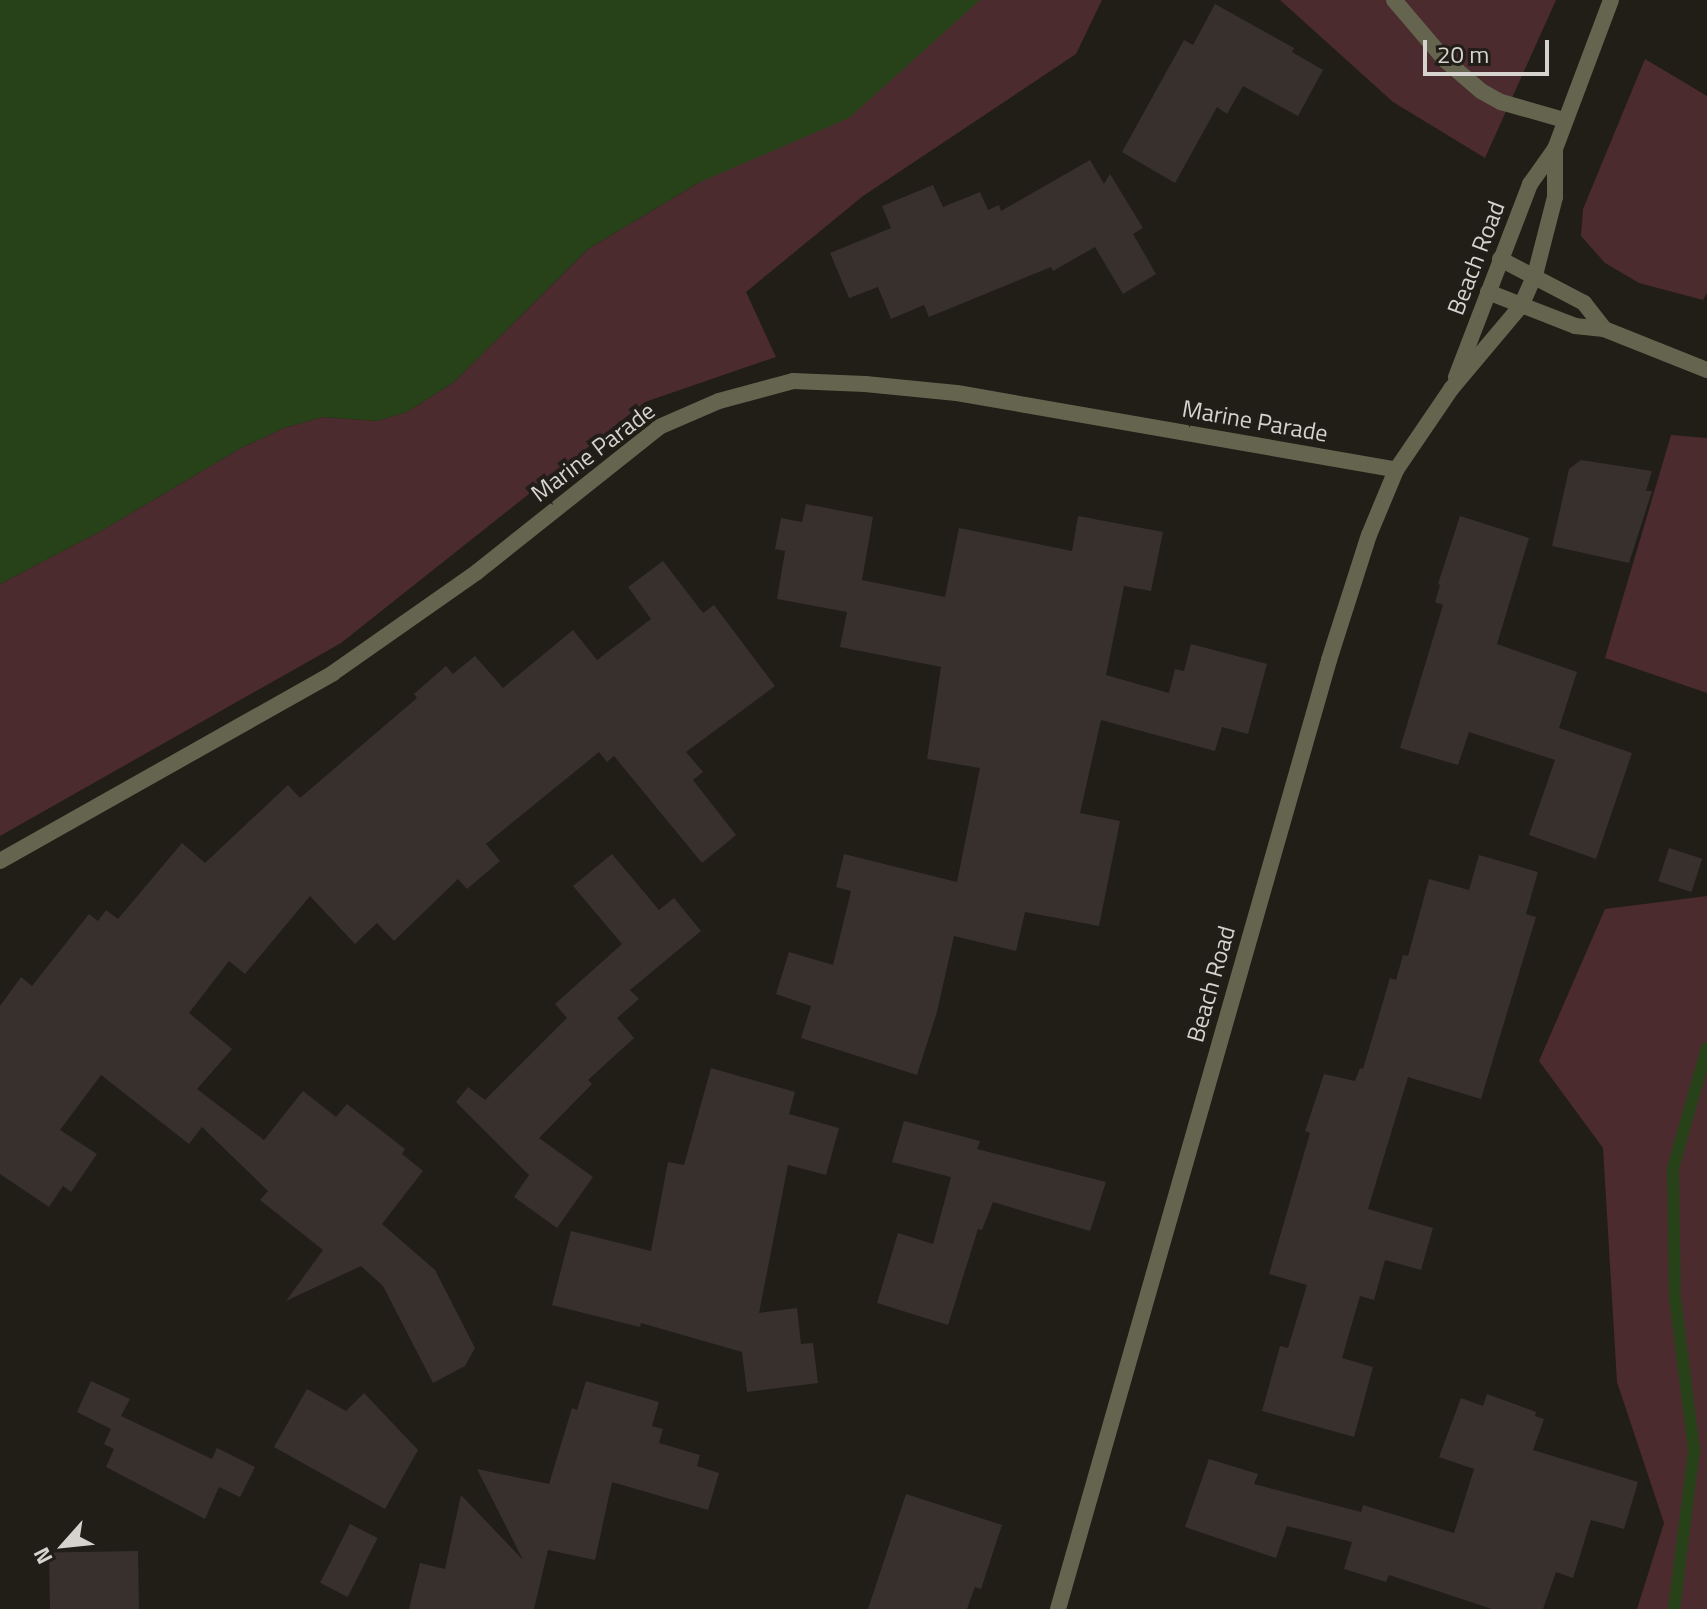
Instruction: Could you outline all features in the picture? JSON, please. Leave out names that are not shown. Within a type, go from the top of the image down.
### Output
[{"type":"street","points":[[1394,0],[1446,61],[1481,91],[1501,102],[1564,120]]},
{"type":"street","name":"Beach Road","points":[[1058,1609],[1329,660],[1380,503],[1396,470],[1451,389],[1521,306],[1535,275],[1555,197],[1555,149],[1611,0]]},
{"type":"street","name":"Beach Road","points":[[1451,389],[1530,184],[1555,149]]},
{"type":"street","points":[[1500,259],[1584,303],[1604,329]]},
{"type":"street","points":[[1488,292],[1575,326],[1604,329],[1707,370]]},
{"type":"street","name":"Marine Parade","points":[[0,861],[333,673],[477,572],[659,427],[719,401],[793,381],[926,390],[1396,470]]},
{"type":"shaded area","points":[[0,0],[980,0],[849,118],[698,183],[588,249],[454,382],[407,412],[377,421],[323,417],[284,428],[241,448],[101,531],[0,584]]},
{"type":"shaded area","points":[[980,0],[1102,0],[1076,54],[863,196],[746,292],[776,357],[645,402],[341,643],[0,836],[0,584],[101,531],[241,448],[284,428],[323,417],[377,421],[407,412],[454,382],[588,249],[698,183]]},
{"type":"shaded area","points":[[1280,0],[1556,0],[1485,158],[1393,102]]},
{"type":"shaded area","points":[[1645,59],[1707,96],[1707,293],[1703,300],[1639,283],[1605,263],[1581,236],[1583,209]]},
{"type":"shaded area","points":[[1671,435],[1707,438],[1707,693],[1605,658]]},
{"type":"shaded area","points":[[1707,896],[1707,1609],[1637,1609],[1664,1523],[1617,1382],[1603,1148],[1539,1061],[1605,909]]},
{"type":"building","points":[[1215,4],[1294,48],[1292,52],[1323,70],[1298,116],[1243,86],[1227,114],[1217,107],[1175,183],[1122,152],[1184,40],[1193,45]]},
{"type":"building","points":[[1090,160],[1104,184],[1110,174],[1143,228],[1133,234],[1156,274],[1123,294],[1095,247],[1053,271],[1051,267],[929,317],[924,305],[891,319],[878,287],[849,298],[830,253],[891,228],[882,206],[933,185],[943,207],[980,192],[988,210],[999,205],[1001,211]]},
{"type":"building","points":[[1581,460],[1652,471],[1646,491],[1652,491],[1629,563],[1552,546],[1569,469]]},
{"type":"building","points":[[806,504],[873,517],[862,580],[945,597],[959,528],[1072,551],[1078,516],[1163,532],[1151,591],[1124,586],[1106,675],[1169,693],[1175,669],[1184,671],[1191,644],[1267,664],[1248,734],[1222,727],[1215,751],[1101,720],[1080,813],[1120,821],[1099,926],[1025,912],[1016,951],[954,936],[937,1012],[917,1075],[801,1038],[811,1006],[776,994],[789,952],[833,965],[851,891],[836,887],[844,854],[957,882],[980,768],[927,759],[941,667],[840,647],[847,612],[777,599],[785,551],[775,549],[781,518],[802,522]]},
{"type":"building","points":[[1460,516],[1529,538],[1497,644],[1577,672],[1559,728],[1632,753],[1596,859],[1529,835],[1555,760],[1469,732],[1458,765],[1400,748],[1443,605],[1435,602],[1438,584]]},
{"type":"building","points":[[663,561],[703,613],[714,605],[775,686],[686,752],[703,772],[693,780],[736,835],[702,863],[614,756],[607,762],[599,752],[486,844],[500,861],[467,889],[458,879],[394,941],[377,923],[355,944],[310,896],[245,974],[229,961],[189,1013],[232,1049],[197,1089],[264,1140],[303,1091],[336,1117],[347,1104],[405,1149],[402,1154],[423,1171],[382,1224],[435,1270],[475,1348],[465,1366],[433,1383],[383,1286],[361,1266],[286,1301],[323,1250],[260,1200],[268,1191],[202,1127],[189,1144],[101,1075],[60,1130],[97,1154],[71,1192],[63,1186],[49,1207],[0,1174],[0,1006],[21,977],[32,986],[89,914],[98,921],[106,910],[118,919],[182,843],[205,863],[288,785],[300,798],[417,698],[414,694],[446,666],[453,674],[475,656],[503,688],[573,630],[597,660],[651,619],[628,587]]},
{"type":"building","points":[[1669,848],[1702,859],[1691,892],[1658,881]]},
{"type":"building","points":[[612,854],[659,910],[674,898],[701,931],[630,990],[639,999],[617,1018],[634,1038],[588,1080],[592,1084],[539,1138],[593,1177],[557,1228],[514,1197],[529,1175],[456,1102],[468,1087],[485,1100],[567,1018],[555,1004],[622,944],[573,886]]},
{"type":"building","points":[[1479,855],[1538,872],[1526,914],[1536,917],[1481,1099],[1408,1077],[1368,1209],[1433,1228],[1421,1270],[1385,1260],[1374,1300],[1360,1296],[1342,1358],[1373,1367],[1354,1437],[1262,1411],[1280,1346],[1288,1348],[1307,1285],[1269,1274],[1310,1133],[1305,1131],[1324,1074],[1355,1081],[1360,1068],[1363,1069],[1390,978],[1396,980],[1403,955],[1408,956],[1429,879],[1469,890]]},
{"type":"building","points":[[711,1068],[795,1092],[789,1114],[839,1128],[826,1175],[788,1165],[759,1313],[797,1308],[801,1344],[813,1343],[818,1383],[747,1392],[742,1352],[641,1323],[640,1327],[552,1305],[571,1231],[651,1251],[668,1162],[684,1165]]},
{"type":"building","points":[[904,1121],[980,1141],[977,1149],[1106,1182],[1090,1231],[993,1202],[982,1230],[978,1229],[948,1325],[877,1303],[898,1233],[933,1244],[951,1177],[892,1162]]},
{"type":"building","points":[[91,1381],[130,1399],[121,1416],[212,1459],[217,1448],[255,1467],[240,1497],[219,1487],[205,1519],[106,1467],[114,1449],[104,1444],[111,1429],[77,1412]]},
{"type":"building","points":[[586,1381],[659,1402],[652,1426],[663,1429],[659,1443],[700,1455],[697,1466],[719,1473],[708,1510],[612,1482],[595,1560],[548,1550],[534,1609],[409,1609],[420,1563],[445,1569],[461,1495],[523,1560],[477,1469],[549,1484],[572,1408],[577,1410]]},
{"type":"building","points":[[307,1389],[346,1411],[364,1393],[418,1450],[385,1509],[274,1447]]},
{"type":"building","points":[[1487,1394],[1536,1412],[1535,1416],[1544,1419],[1533,1450],[1638,1482],[1624,1529],[1591,1520],[1573,1578],[1556,1572],[1543,1609],[1492,1609],[1389,1575],[1386,1582],[1344,1569],[1352,1542],[1287,1526],[1276,1558],[1185,1527],[1209,1459],[1258,1474],[1254,1484],[1361,1512],[1363,1505],[1454,1533],[1474,1469],[1439,1457],[1461,1398],[1483,1406]]},
{"type":"building","points":[[906,1494],[1002,1525],[981,1589],[975,1587],[967,1609],[868,1609]]},
{"type":"building","points":[[350,1524],[378,1538],[348,1597],[320,1583]]},
{"type":"building","points":[[138,1551],[139,1609],[50,1609],[49,1553]]},
{"type":"waterway","points":[[1674,1609],[1694,1450],[1675,1298],[1673,1168],[1707,1048]]}]
